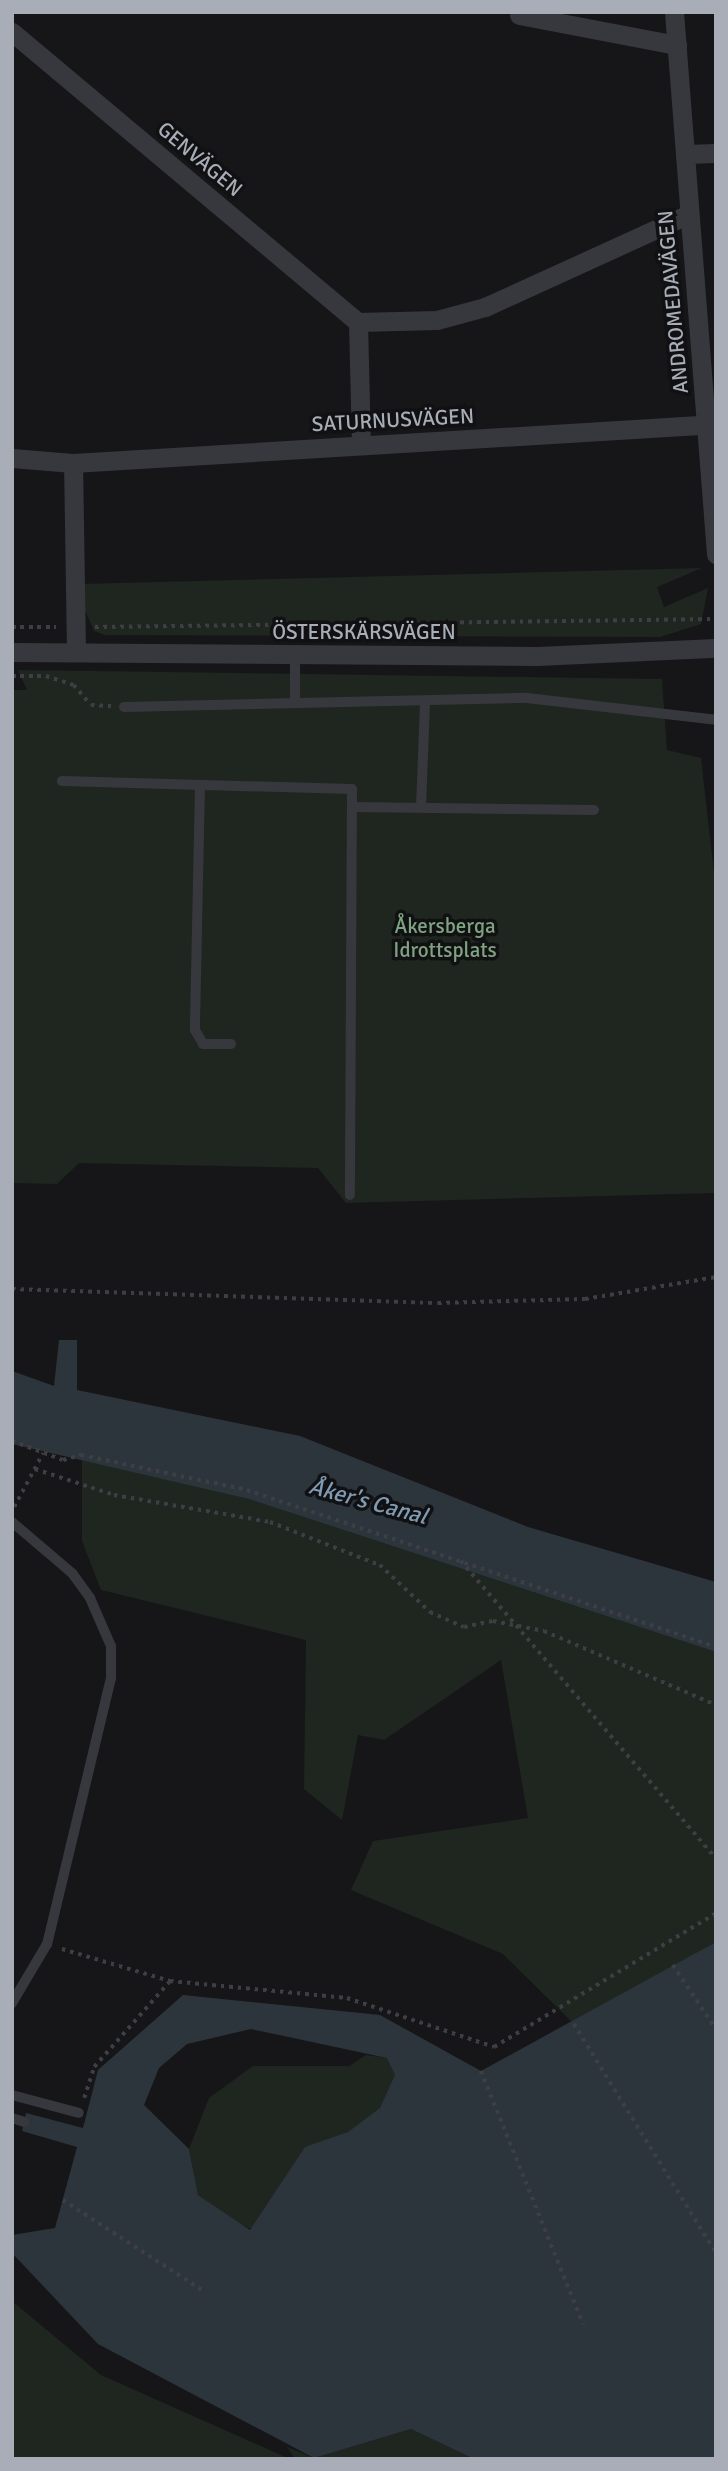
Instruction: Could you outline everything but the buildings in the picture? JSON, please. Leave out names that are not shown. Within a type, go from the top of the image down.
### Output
[{"type":"street","name":"ANDROMEDAVÄGEN","points":[[674,12],[687,215],[712,423],[716,554]]},
{"type":"street","points":[[519,15],[677,45]]},
{"type":"street","name":"GENVÄGEN","points":[[12,32],[358,322]]},
{"type":"street","points":[[685,154],[716,153]]},
{"type":"street","points":[[361,445],[358,322],[437,320],[485,307],[687,215]]},
{"type":"street","name":"SATURNUSVÄGEN","points":[[12,458],[73,463],[712,423]]},
{"type":"street","points":[[73,463],[76,651]]},
{"type":"street","name":"ÖSTERSKÄRSVÄGEN","points":[[12,652],[295,655],[716,648]]},
{"type":"lane","points":[[295,655],[295,703]]},
{"type":"lane","points":[[124,707],[527,698],[716,720]]},
{"type":"lane","points":[[421,807],[425,701]]},
{"type":"lane","points":[[62,781],[352,789],[350,1195]]},
{"type":"lane","points":[[200,785],[195,1030],[203,1044],[231,1044]]},
{"type":"lane","points":[[352,807],[594,810]]},
{"type":"lane","points":[[12,1522],[72,1573],[99,1613],[111,1646],[107,1706],[47,1944],[12,2003]]},
{"type":"lane","points":[[12,2095],[79,2113]]},
{"type":"lane","points":[[12,2118],[24,2122]]},
{"type":"path","points":[[12,627],[716,619]]},
{"type":"path","points":[[12,676],[46,676],[74,685],[91,705],[124,707]]},
{"type":"path","points":[[12,1289],[452,1302],[585,1299],[716,1277]]},
{"type":"path","points":[[12,1441],[27,1444],[63,1460],[81,1455],[247,1490],[716,1647]]},
{"type":"path","points":[[12,1509],[43,1453]]},
{"type":"path","points":[[35,1469],[114,1495],[270,1522],[380,1565],[429,1612],[464,1627],[511,1622],[716,1705]]},
{"type":"path","points":[[461,1561],[716,1859]]},
{"type":"path","points":[[47,1944],[170,1980],[347,1998],[494,2047],[716,1913]]},
{"type":"path","points":[[673,1965],[716,2029]]},
{"type":"path","points":[[79,2113],[94,2067],[170,1980]]},
{"type":"path","points":[[574,2024],[716,2253]]},
{"type":"path","points":[[481,2071],[583,2324]]},
{"type":"path","points":[[63,2200],[205,2292]]},
{"type":"green space","points":[[702,568],[657,587],[664,607],[708,588],[701,624],[660,637],[105,635],[94,631],[84,608],[82,584]]},
{"type":"green space","name":"Åkersberga Idrottsplats","points":[[18,670],[662,679],[667,750],[701,758],[716,890],[716,1193],[346,1203],[318,1168],[79,1163],[57,1184],[12,1183],[12,690],[27,690]]},
{"type":"green space","points":[[82,1458],[249,1499],[716,1652],[716,1942],[574,2024],[503,1954],[351,1890],[373,1841],[528,1818],[501,1660],[384,1740],[358,1735],[342,1820],[304,1789],[306,1640],[101,1590],[82,1541]]},
{"type":"green space","points":[[366,2055],[387,2058],[407,2073],[323,2261],[240,2224],[198,2195],[189,2149],[209,2098],[253,2066],[349,2066]]},
{"type":"green space","points":[[12,2301],[101,2375],[290,2459],[12,2459]]},
{"type":"green space","points":[[411,2429],[474,2459],[295,2459],[287,2447],[314,2458]]},
{"type":"water","name":"Åker's Canal","points":[[59,1340],[77,1340],[77,1390],[300,1436],[528,1527],[716,1582],[716,1652],[249,1499],[12,1444],[12,1371],[54,1386]]},
{"type":"water","points":[[716,1942],[716,2459],[474,2459],[411,2429],[314,2458],[98,2344],[12,2253],[12,2235],[55,2228],[77,2147],[22,2131],[26,2113],[83,2128],[98,2070],[183,1995],[380,2015],[481,2071]],"holes":[[[251,2029],[387,2058],[395,2075],[380,2108],[348,2132],[305,2147],[250,2230],[198,2195],[189,2149],[144,2105],[159,2068],[187,2044]]]}]
